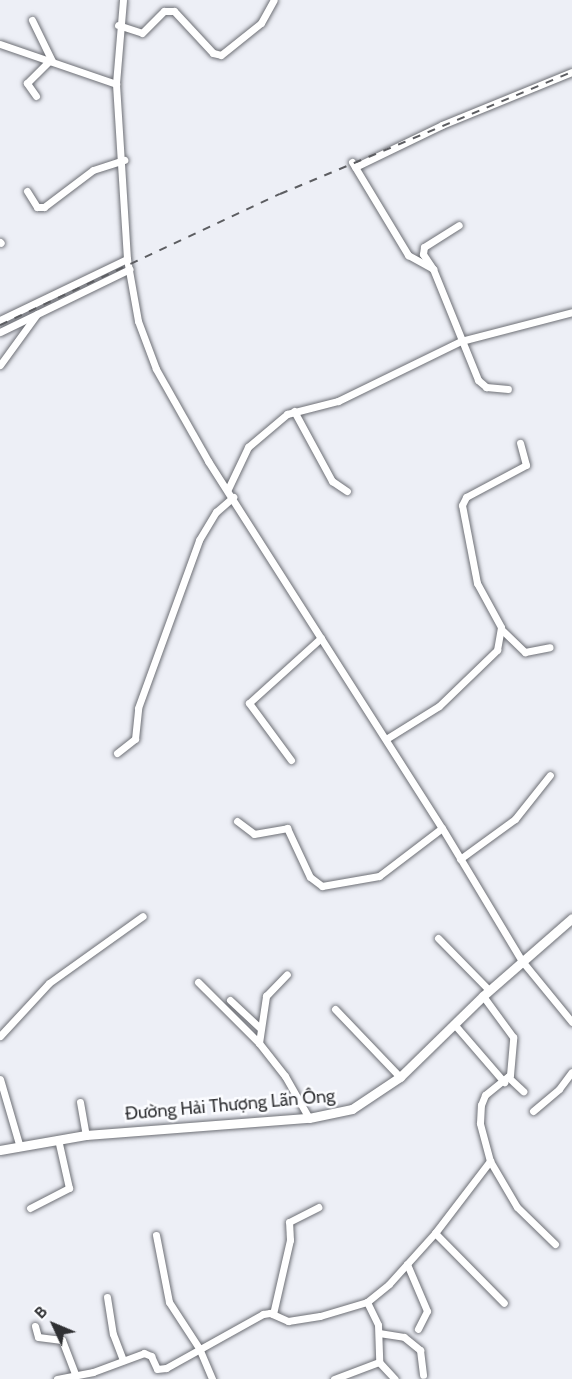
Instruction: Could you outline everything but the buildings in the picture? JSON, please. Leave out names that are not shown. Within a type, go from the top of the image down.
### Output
[{"type":"street","points":[[123,0],[118,24],[116,84],[124,160],[127,259],[138,321],[156,369],[228,489],[442,828],[522,961],[572,1022]]},
{"type":"street","points":[[118,24],[142,33],[164,11],[174,10],[213,53],[221,56],[261,23],[274,0]]},
{"type":"street","points":[[32,20],[51,60]]},
{"type":"street","points":[[0,44],[116,84]]},
{"type":"street","points":[[36,96],[27,83],[51,60]]},
{"type":"street","points":[[433,269],[408,255],[353,164],[572,72]]},
{"type":"street","points":[[27,191],[37,207],[44,207],[93,170],[124,160]]},
{"type":"street","points":[[459,225],[424,247],[423,254],[433,269],[461,341],[483,385],[508,389]]},
{"type":"street","points":[[0,320],[127,259]]},
{"type":"street","points":[[0,332],[130,269]]},
{"type":"street","points":[[0,365],[38,312]]},
{"type":"street","points":[[228,489],[248,447],[294,411],[338,402],[461,341],[572,312]]},
{"type":"street","points":[[294,411],[332,480],[347,491]]},
{"type":"street","points":[[519,443],[526,465],[466,497],[462,505],[477,583],[502,630],[525,652],[550,647]]},
{"type":"street","points":[[117,753],[135,739],[138,708],[199,540],[216,512],[233,497]]},
{"type":"street","points":[[386,739],[440,706],[495,653],[502,630]]},
{"type":"street","points":[[291,760],[249,703],[321,638]]},
{"type":"street","points":[[460,859],[515,819],[550,775]]},
{"type":"street","points":[[237,821],[254,834],[287,828],[310,877],[322,886],[379,876],[442,828]]},
{"type":"street","points":[[0,1036],[50,982],[143,916]]},
{"type":"street","name":"Đường Hải Thượng Lãn Ông","points":[[0,1150],[19,1144],[86,1135],[309,1118],[352,1109],[400,1077],[486,993],[572,918]]},
{"type":"street","points":[[438,938],[486,993],[507,1023],[513,1037],[506,1080],[488,1093],[481,1105],[480,1123],[490,1161],[517,1207],[555,1244]]},
{"type":"street","points":[[259,1043],[266,996],[288,974]]},
{"type":"street","points":[[198,982],[259,1043],[285,1076],[309,1118]]},
{"type":"street","points":[[230,1000],[260,1028]]},
{"type":"street","points":[[335,1009],[400,1077]]},
{"type":"street","points":[[454,1024],[506,1080],[523,1091]]},
{"type":"street","points":[[533,1111],[559,1089],[572,1072]]},
{"type":"street","points":[[0,1079],[19,1144]]},
{"type":"street","points":[[80,1102],[86,1135]]},
{"type":"street","points":[[30,1208],[69,1188],[58,1139]]},
{"type":"street","points":[[157,1369],[166,1368],[246,1320],[273,1314],[284,1321],[303,1320],[367,1302],[407,1264],[435,1233],[490,1161]]},
{"type":"street","points":[[273,1314],[290,1240],[289,1222],[318,1207]]},
{"type":"street","points":[[435,1233],[504,1303]]},
{"type":"street","points":[[156,1235],[169,1302],[199,1348],[212,1379]]},
{"type":"street","points":[[407,1264],[428,1311],[418,1329]]},
{"type":"street","points":[[107,1297],[113,1334],[123,1360]]},
{"type":"street","points":[[367,1302],[379,1333],[379,1362],[394,1379]]},
{"type":"street","points":[[35,1326],[38,1337],[62,1340],[75,1374]]},
{"type":"street","points":[[379,1333],[404,1337],[420,1350],[423,1375]]},
{"type":"street","points":[[57,1379],[146,1353],[157,1369],[156,1379]]},
{"type":"street","points":[[334,1379],[379,1362]]},
{"type":"railway","points":[[0,325],[280,194],[572,72]]}]
